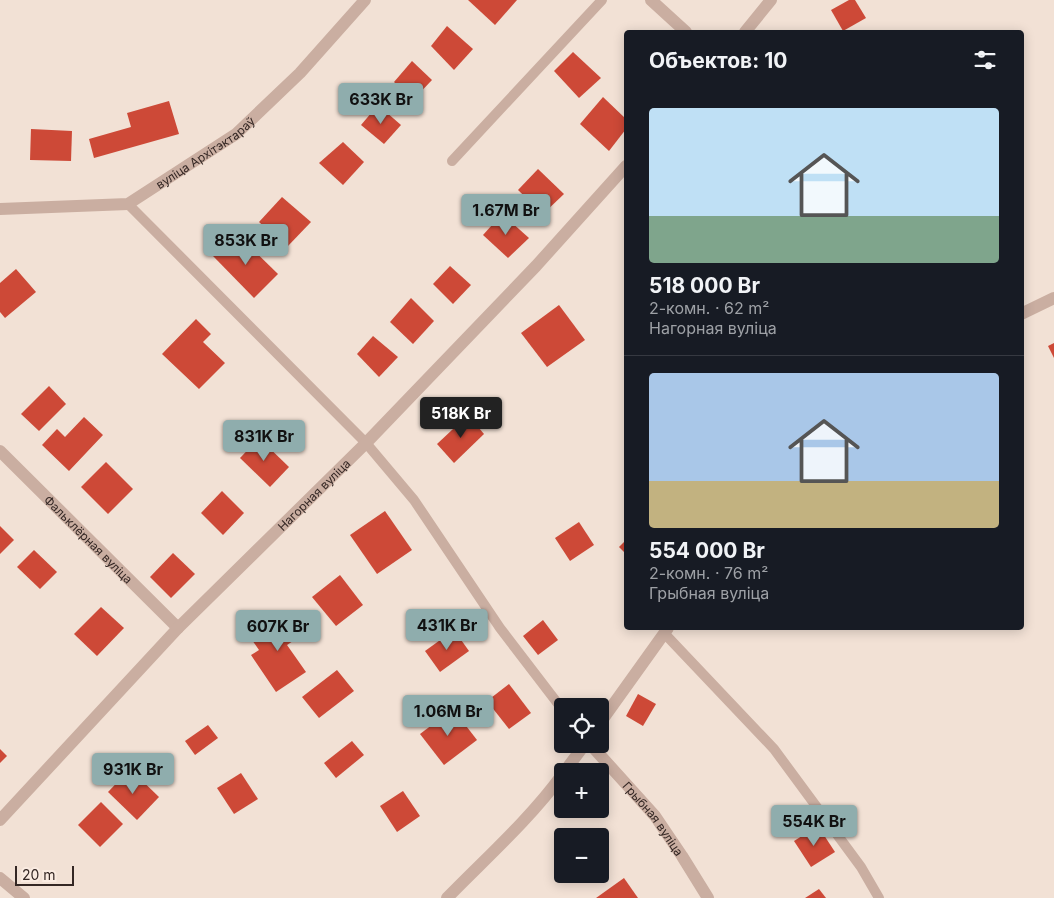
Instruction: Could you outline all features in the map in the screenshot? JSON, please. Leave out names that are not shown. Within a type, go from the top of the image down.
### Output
[{"type":"street","name":"вуліца Архітэктараў","points":[[128,204],[236,134],[300,73],[366,0]]},
{"type":"street","points":[[651,0],[684,30]]},
{"type":"street","points":[[747,30],[771,0]]},
{"type":"street","name":"Нагорная вуліца","points":[[0,820],[178,628],[366,443],[536,266],[624,168]]},
{"type":"street","points":[[0,209],[128,204]]},
{"type":"street","points":[[1024,313],[1054,298]]},
{"type":"street","name":"Фальклёрная вуліца","points":[[0,451],[178,628]]},
{"type":"street","points":[[609,710],[666,630]]},
{"type":"street","name":"Грыбная вуліца","points":[[598,753],[655,816],[708,898]]},
{"type":"street","points":[[447,898],[525,819],[554,785]]},
{"type":"street","points":[[0,878],[24,898]]},
{"type":"lane","points":[[452,161],[602,0]]},
{"type":"lane","points":[[128,204],[366,443],[414,500],[500,628],[554,699]]},
{"type":"lane","points":[[666,630],[774,749],[861,867],[879,898]]},
{"type":"building","points":[[468,0],[517,0],[495,25]]},
{"type":"building","points":[[849,0],[855,0],[866,18],[842,30],[831,10]]},
{"type":"building","points":[[447,26],[473,49],[454,70],[431,46]]},
{"type":"building","points":[[573,52],[601,78],[579,98],[554,71]]},
{"type":"building","points":[[412,61],[432,80],[413,100],[394,82]]},
{"type":"building","points":[[603,97],[624,117],[624,132],[609,151],[580,124]]},
{"type":"building","points":[[169,101],[179,134],[94,158],[89,139],[131,127],[127,113]]},
{"type":"building","points":[[378,105],[401,125],[384,144],[361,125]]},
{"type":"building","points":[[31,129],[72,131],[71,161],[30,160]]},
{"type":"building","points":[[343,142],[364,162],[343,185],[319,163]]},
{"type":"building","points":[[538,169],[564,194],[543,214],[518,190]]},
{"type":"building","points":[[282,197],[311,222],[287,247],[259,222]]},
{"type":"building","points":[[502,214],[529,238],[508,258],[483,235]]},
{"type":"building","points":[[237,234],[278,274],[254,298],[213,256]]},
{"type":"building","points":[[450,266],[471,285],[453,304],[433,284]]},
{"type":"building","points":[[16,269],[36,292],[5,318],[0,312],[0,283]]},
{"type":"building","points":[[411,298],[434,321],[413,344],[390,322]]},
{"type":"building","points":[[559,305],[585,340],[547,367],[521,333]]},
{"type":"building","points":[[196,319],[211,334],[203,342],[225,363],[199,389],[162,354]]},
{"type":"building","points":[[373,336],[398,357],[379,377],[357,354]]},
{"type":"building","points":[[1054,343],[1054,358],[1048,346]]},
{"type":"building","points":[[49,386],[66,404],[39,431],[21,414]]},
{"type":"building","points":[[468,415],[484,434],[454,463],[437,444]]},
{"type":"building","points":[[84,417],[103,435],[69,471],[42,445],[57,429],[65,437]]},
{"type":"building","points":[[259,438],[289,467],[270,487],[240,458]]},
{"type":"building","points":[[106,462],[133,489],[108,514],[81,487]]},
{"type":"building","points":[[222,491],[244,513],[223,535],[201,513]]},
{"type":"building","points":[[385,511],[412,550],[377,574],[350,535]]},
{"type":"building","points":[[579,522],[594,545],[570,561],[555,538]]},
{"type":"building","points":[[0,526],[14,540],[0,554]]},
{"type":"building","points":[[624,542],[624,552],[619,547]]},
{"type":"building","points":[[34,550],[57,572],[40,589],[17,567]]},
{"type":"building","points":[[173,553],[195,574],[171,598],[150,577]]},
{"type":"building","points":[[340,575],[363,605],[336,626],[312,597]]},
{"type":"building","points":[[101,607],[124,628],[97,656],[74,634]]},
{"type":"building","points":[[286,613],[302,635],[287,645],[306,672],[276,692],[251,655],[259,650],[250,637]]},
{"type":"building","points":[[543,620],[558,640],[538,655],[523,636]]},
{"type":"building","points":[[454,630],[469,651],[440,672],[425,651]]},
{"type":"building","points":[[337,670],[354,691],[319,718],[302,697]]},
{"type":"building","points":[[509,684],[531,713],[509,729],[487,701]]},
{"type":"building","points":[[638,694],[656,704],[643,726],[626,716]]},
{"type":"building","points":[[453,709],[477,740],[444,765],[420,734]]},
{"type":"building","points":[[208,725],[218,738],[195,755],[185,741]]},
{"type":"building","points":[[352,741],[364,755],[336,778],[324,763]]},
{"type":"building","points":[[0,749],[7,756],[0,763]]},
{"type":"building","points":[[130,769],[159,797],[137,820],[108,792]]},
{"type":"building","points":[[241,773],[258,799],[234,814],[217,788]]},
{"type":"building","points":[[403,791],[420,816],[397,832],[380,806]]},
{"type":"building","points":[[101,802],[123,824],[100,847],[78,825]]},
{"type":"building","points":[[818,826],[835,852],[811,867],[794,841]]},
{"type":"building","points":[[624,878],[638,898],[596,898]]},
{"type":"building","points":[[819,889],[826,898],[805,898]]}]
